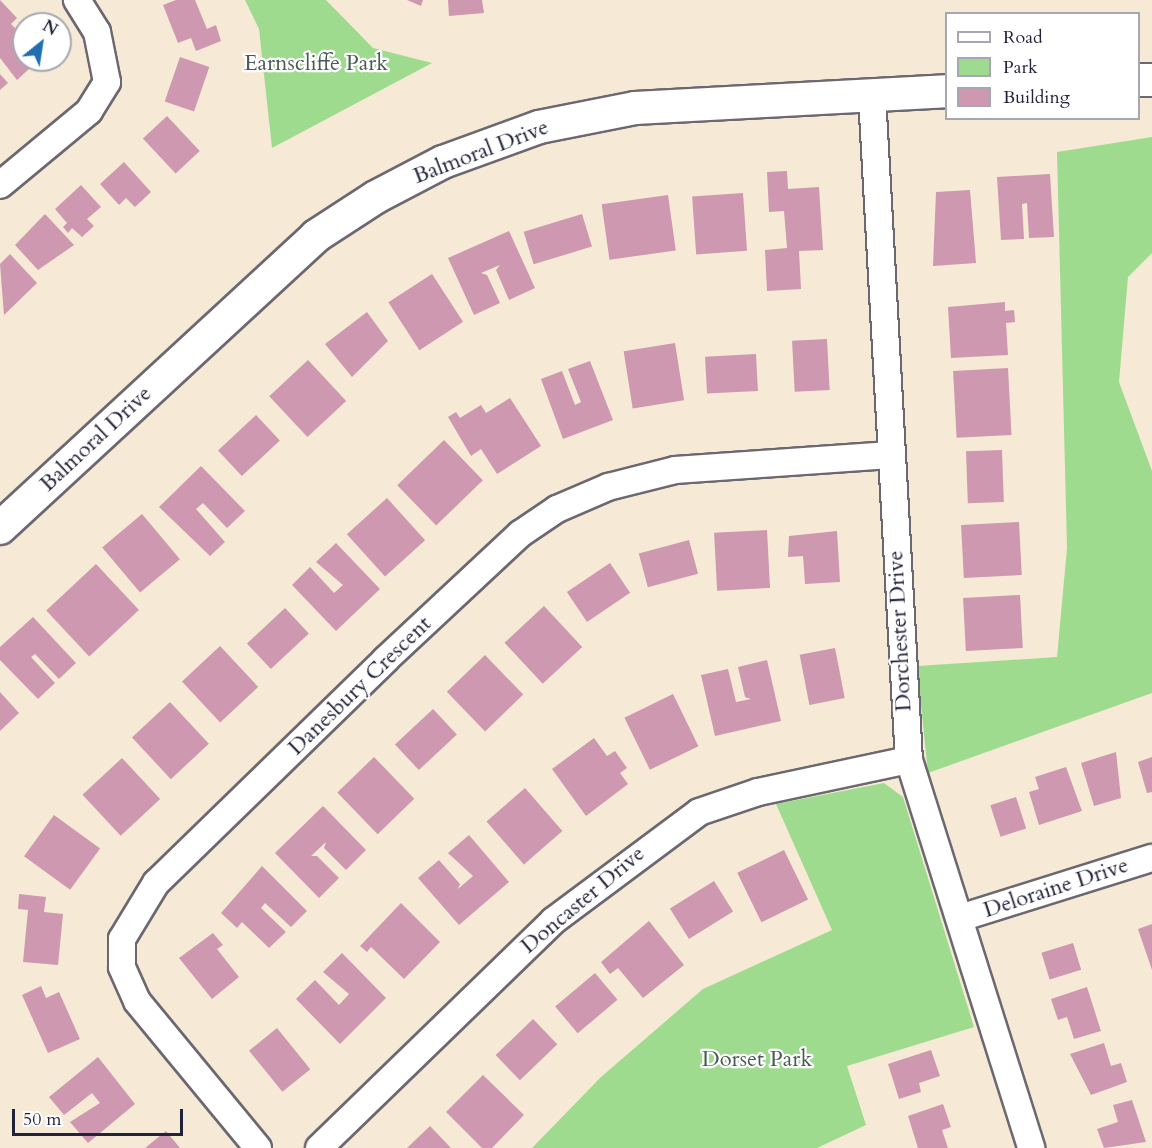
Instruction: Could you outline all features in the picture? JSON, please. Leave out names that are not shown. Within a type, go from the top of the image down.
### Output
[{"type":"street","points":[[0,185],[89,111],[107,82],[106,57],[77,0]]},
{"type":"street","name":"Balmoral Drive","points":[[0,528],[316,236],[376,196],[444,162],[539,127],[635,108],[945,91]]},
{"type":"street","name":"Dorchester Drive","points":[[872,95],[890,454],[909,760],[1031,1148]]},
{"type":"street","name":"Danesbury Crescent","points":[[258,1148],[137,1001],[122,967],[122,939],[156,883],[520,534],[557,509],[608,487],[675,470],[890,454]]},
{"type":"street","name":"Doncaster Drive","points":[[319,1148],[553,921],[699,812],[759,792],[909,760]]},
{"type":"street","name":"Deloraine Drive","points":[[960,918],[1152,858]]},
{"type":"green space","name":"Earnscliffe Park","points":[[245,0],[326,0],[373,48],[432,63],[272,148],[259,29]]},
{"type":"green space","points":[[1152,137],[1152,253],[1128,277],[1119,382],[1152,471],[1152,693],[928,773],[917,666],[1057,657],[1067,548],[1057,152]]},
{"type":"green space","name":"Dorset Park","points":[[884,783],[903,797],[974,1027],[847,1066],[866,1125],[817,1148],[532,1148],[601,1077],[703,989],[832,930],[776,804]]},
{"type":"building","points":[[0,0],[12,13],[12,72],[26,72],[17,80],[0,58]]},
{"type":"building","points":[[176,0],[195,0],[207,29],[216,25],[221,41],[196,51],[191,38],[178,43],[163,5]]},
{"type":"building","points":[[407,0],[423,0],[421,6]]},
{"type":"building","points":[[448,0],[482,0],[484,13],[449,16]]},
{"type":"building","points":[[180,57],[209,67],[194,112],[165,101]]},
{"type":"building","points":[[0,74],[8,83],[0,90]]},
{"type":"building","points":[[167,116],[200,151],[176,174],[143,139]]},
{"type":"building","points":[[124,162],[151,192],[135,207],[126,198],[119,205],[100,184]]},
{"type":"building","points":[[787,171],[788,189],[819,187],[823,250],[799,251],[801,289],[767,291],[765,250],[787,248],[784,211],[769,212],[767,172]]},
{"type":"building","points":[[1050,174],[1054,237],[1029,238],[1027,203],[1022,204],[1024,239],[1001,240],[997,177]]},
{"type":"building","points":[[81,185],[101,207],[87,219],[94,226],[82,237],[72,228],[68,233],[63,227],[67,223],[55,209]]},
{"type":"building","points":[[970,190],[976,263],[933,266],[936,192]]},
{"type":"building","points":[[743,193],[747,251],[696,254],[692,197]]},
{"type":"building","points":[[668,195],[676,250],[609,260],[602,204]]},
{"type":"building","points":[[45,214],[74,245],[38,270],[15,245]]},
{"type":"building","points":[[582,214],[592,247],[534,264],[524,232]]},
{"type":"building","points":[[509,231],[535,288],[509,300],[496,270],[500,265],[481,273],[487,275],[500,303],[474,315],[448,258]]},
{"type":"building","points":[[10,254],[37,283],[4,315],[0,264]]},
{"type":"building","points":[[432,274],[463,322],[419,350],[388,302]]},
{"type":"building","points":[[1005,302],[1005,311],[1014,310],[1015,322],[1006,323],[1008,355],[951,358],[948,307]]},
{"type":"building","points":[[367,312],[388,341],[352,377],[325,344]]},
{"type":"building","points":[[827,339],[830,390],[795,392],[792,341]]},
{"type":"building","points":[[675,343],[684,400],[633,408],[624,351]]},
{"type":"building","points":[[756,354],[758,391],[707,394],[705,357]]},
{"type":"building","points":[[308,360],[346,401],[307,437],[269,396]]},
{"type":"building","points":[[590,361],[613,420],[563,439],[541,379],[562,371],[575,405],[581,402],[568,369]]},
{"type":"building","points":[[1008,368],[1012,435],[957,438],[953,371]]},
{"type":"building","points":[[510,398],[541,446],[497,474],[481,449],[471,456],[448,417],[456,412],[460,418],[481,405],[486,413]]},
{"type":"building","points":[[256,415],[280,441],[242,476],[218,450]]},
{"type":"building","points":[[444,440],[483,480],[436,525],[397,485]]},
{"type":"building","points":[[1002,450],[1004,502],[968,503],[966,451]]},
{"type":"building","points":[[201,466],[245,511],[227,528],[203,503],[196,509],[225,542],[210,556],[159,507]]},
{"type":"building","points":[[387,498],[425,540],[385,576],[347,534]]},
{"type":"building","points":[[142,514],[180,559],[140,593],[102,547]]},
{"type":"building","points":[[1019,522],[1022,575],[964,578],[961,525]]},
{"type":"building","points":[[767,530],[770,588],[717,591],[714,533]]},
{"type":"building","points":[[837,531],[840,582],[805,584],[803,556],[788,557],[789,536]]},
{"type":"building","points":[[689,540],[698,574],[648,587],[639,553]]},
{"type":"building","points":[[336,543],[380,589],[336,631],[292,585],[310,567],[334,593],[343,585],[316,562]]},
{"type":"building","points":[[610,563],[630,593],[587,622],[567,592]]},
{"type":"building","points":[[96,564],[139,610],[89,656],[46,610]]},
{"type":"building","points":[[1020,595],[1023,648],[966,651],[963,598]]},
{"type":"building","points":[[544,606],[582,647],[543,684],[505,643]]},
{"type":"building","points":[[285,608],[309,634],[271,669],[247,643]]},
{"type":"building","points":[[33,617],[76,663],[59,679],[35,654],[31,657],[55,683],[38,699],[0,660],[0,647]]},
{"type":"building","points":[[220,646],[258,687],[220,722],[182,681]]},
{"type":"building","points":[[835,648],[845,698],[809,705],[800,655]]},
{"type":"building","points":[[485,655],[523,695],[485,731],[447,692]]},
{"type":"building","points":[[767,660],[781,721],[715,736],[701,675],[728,669],[736,702],[751,699],[745,697],[738,667]]},
{"type":"building","points":[[0,692],[19,713],[0,731]]},
{"type":"building","points":[[673,694],[698,746],[650,770],[624,718]]},
{"type":"building","points":[[170,702],[209,744],[171,779],[132,737]]},
{"type":"building","points":[[433,709],[457,735],[419,770],[395,744]]},
{"type":"building","points":[[594,738],[607,756],[615,751],[627,768],[620,773],[628,784],[586,816],[552,769]]},
{"type":"building","points":[[1116,752],[1121,798],[1094,806],[1081,763]]},
{"type":"building","points":[[374,757],[414,799],[378,834],[337,792]]},
{"type":"building","points":[[1152,757],[1152,792],[1147,793],[1138,762]]},
{"type":"building","points":[[122,758],[160,799],[121,836],[83,795]]},
{"type":"building","points":[[1066,767],[1082,811],[1039,825],[1029,792],[1039,789],[1035,777]]},
{"type":"building","points":[[525,788],[562,831],[524,864],[487,821]]},
{"type":"building","points":[[1016,797],[1026,828],[1001,837],[990,805]]},
{"type":"building","points":[[323,806],[366,850],[346,870],[324,848],[326,842],[311,856],[317,856],[339,878],[319,898],[275,853]]},
{"type":"building","points":[[54,815],[100,849],[70,890],[24,856]]},
{"type":"building","points":[[469,835],[509,882],[459,925],[418,878],[439,860],[460,884],[458,889],[473,876],[448,853]]},
{"type":"building","points":[[784,850],[808,899],[761,922],[737,873]]},
{"type":"building","points":[[262,866],[307,911],[291,927],[265,903],[261,908],[286,932],[269,948],[242,922],[237,928],[221,913]]},
{"type":"building","points":[[714,881],[733,912],[689,939],[670,909]]},
{"type":"building","points":[[19,894],[46,897],[44,912],[63,914],[58,965],[23,962],[28,910],[18,909]]},
{"type":"building","points":[[401,903],[440,942],[404,979],[371,947],[367,952],[360,946]]},
{"type":"building","points":[[649,921],[684,965],[643,998],[618,968],[610,974],[601,962]]},
{"type":"building","points":[[1152,924],[1152,970],[1138,929]]},
{"type":"building","points":[[213,933],[223,945],[217,949],[239,977],[212,999],[179,958]]},
{"type":"building","points":[[1073,943],[1081,970],[1050,979],[1041,953]]},
{"type":"building","points":[[342,953],[386,998],[340,1044],[296,999],[315,980],[339,1005],[349,994],[323,972]]},
{"type":"building","points":[[595,973],[617,1000],[578,1033],[555,1006]]},
{"type":"building","points":[[41,986],[46,998],[59,992],[80,1039],[48,1053],[22,995]]},
{"type":"building","points":[[1087,987],[1101,1031],[1074,1039],[1067,1017],[1058,1020],[1051,999]]},
{"type":"building","points":[[533,1019],[557,1044],[520,1080],[496,1055]]},
{"type":"building","points":[[277,1028],[310,1069],[282,1092],[249,1051]]},
{"type":"building","points":[[1104,1043],[1111,1066],[1121,1063],[1127,1082],[1091,1095],[1070,1054]]},
{"type":"building","points":[[931,1050],[940,1076],[919,1083],[921,1092],[899,1099],[888,1064]]},
{"type":"building","points":[[98,1057],[135,1104],[88,1143],[70,1122],[100,1103],[92,1093],[64,1115],[49,1097]]},
{"type":"building","points":[[483,1075],[524,1115],[492,1148],[482,1148],[446,1112]]},
{"type":"building","points":[[1132,1100],[1146,1142],[1104,1148],[1097,1129],[1118,1122],[1113,1105]]},
{"type":"building","points":[[943,1104],[951,1127],[942,1130],[948,1148],[918,1148],[908,1116]]},
{"type":"building","points":[[430,1126],[451,1148],[407,1148]]},
{"type":"building","points":[[166,1131],[180,1148],[145,1148]]}]
